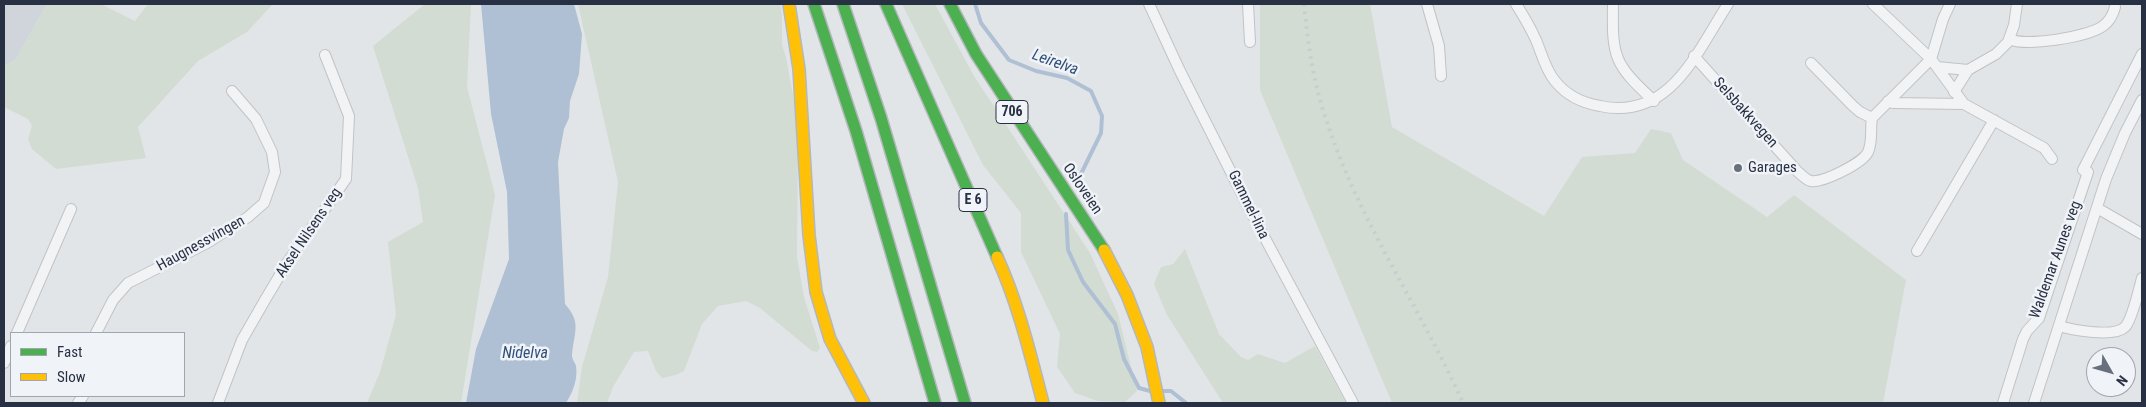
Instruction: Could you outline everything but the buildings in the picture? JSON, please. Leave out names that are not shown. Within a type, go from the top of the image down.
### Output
[{"type":"highway","points":[[790,4],[795,30],[802,109],[810,250],[814,278],[826,328],[864,403]]},
{"type":"highway","points":[[814,4],[856,131],[935,403]]},
{"type":"highway","points":[[843,4],[881,118],[954,360],[965,403]]},
{"type":"highway","name":"E 6","points":[[886,4],[1008,281],[1030,352],[1043,403]]},
{"type":"highway","name":"Osloveien","points":[[950,4],[963,33],[985,71],[1083,216],[1113,265],[1135,310],[1152,362],[1159,403]]},
{"type":"street","name":"Gammel-lina","points":[[1149,4],[1179,70],[1251,212],[1353,403]]},
{"type":"street","points":[[1248,4],[1250,42]]},
{"type":"street","points":[[1427,4],[1439,46],[1441,76]]},
{"type":"street","points":[[1516,4],[1536,40],[1546,68],[1554,80],[1565,92],[1578,100],[1610,108],[1636,108],[1654,101],[1675,84],[1728,4]]},
{"type":"street","points":[[1613,4],[1612,40],[1618,63],[1632,81],[1654,101]]},
{"type":"street","points":[[1873,4],[1934,63],[1964,104],[2044,148],[2052,159]]},
{"type":"street","points":[[1811,63],[1853,106],[1872,118],[1888,101],[1934,63],[1943,19],[1950,4]]},
{"type":"street","points":[[1954,92],[1968,70],[1996,54],[2009,39],[2014,25],[2017,4]]},
{"type":"street","points":[[2009,39],[2020,43],[2057,40],[2086,34],[2108,22],[2115,7]]},
{"type":"street","name":"Waldemar Aunes veg","points":[[2003,403],[2023,339],[2027,331],[2039,318],[2085,171],[2142,54]]},
{"type":"street","name":"Aksel Nilsens veg","points":[[218,403],[242,340],[286,263],[346,178],[349,116],[325,55]]},
{"type":"street","name":"Selsbakkvegen","points":[[1694,56],[1798,172],[1811,181],[1830,176],[1860,161],[1867,155],[1871,144],[1872,118]]},
{"type":"street","points":[[1934,63],[1968,70]]},
{"type":"street","name":"Haugnessvingen","points":[[97,332],[113,300],[128,283],[208,242],[248,218],[264,203],[275,172],[272,152],[256,119],[232,91]]},
{"type":"street","name":"Waldemar Aunes veg","points":[[2034,403],[2096,208],[2122,140],[2142,100]]},
{"type":"street","points":[[1888,101],[1893,103],[1964,104]]},
{"type":"street","points":[[1917,251],[1994,120]]},
{"type":"street","name":"Waldemar Aunes veg","points":[[2096,208],[2142,234]]},
{"type":"street","points":[[17,332],[72,209]]},
{"type":"street","name":"Waldemar Aunes veg","points":[[2059,326],[2078,331],[2118,331],[2127,326],[2142,278]]},
{"type":"street","points":[[4,363],[10,348]]},
{"type":"shaded area","points":[[4,4],[47,4],[16,59],[4,67]]},
{"type":"shaded area","points":[[47,4],[101,4],[135,21],[148,4],[273,4],[247,32],[198,61],[138,127],[146,158],[56,169],[32,149],[28,139],[32,126],[28,119],[4,107],[4,67],[16,59]]},
{"type":"shaded area","points":[[425,4],[471,4],[467,87],[495,195],[461,403],[367,403],[380,372],[396,315],[388,242],[423,222],[418,188],[373,46]]},
{"type":"shaded area","points":[[578,4],[780,4],[782,14],[782,45],[798,122],[797,257],[804,297],[820,348],[817,352],[812,351],[760,308],[746,301],[718,306],[702,324],[684,371],[662,378],[656,371],[648,351],[634,352],[613,387],[607,403],[577,403],[582,367],[608,277],[618,182]]},
{"type":"shaded area","points":[[902,4],[935,4],[974,76],[1090,253],[1118,314],[1137,391],[1125,402],[1098,401],[1075,393],[1057,367],[1060,334],[1021,252],[1021,213],[983,165]]},
{"type":"shaded area","points":[[1260,4],[1370,4],[1392,127],[1544,216],[1582,157],[1635,153],[1651,129],[1671,133],[1683,160],[1767,217],[1794,195],[1906,280],[1883,403],[1392,403],[1260,90]]},
{"type":"shaded area","points":[[1185,249],[1219,334],[1241,357],[1248,360],[1258,354],[1285,363],[1315,346],[1346,403],[1223,403],[1167,315],[1154,284],[1161,267],[1173,264]]},
{"type":"water","name":"Nidelva","points":[[481,4],[574,4],[582,34],[579,74],[570,101],[569,118],[564,129],[558,162],[565,304],[574,317],[576,328],[572,358],[576,366],[576,381],[566,403],[466,403],[476,349],[509,259],[507,192],[491,114]]},
{"type":"waterway","name":"Leirelva","points":[[975,4],[981,23],[1009,60],[1036,71],[1067,78],[1091,91],[1102,116],[1101,133],[1078,180]]},
{"type":"waterway","name":"Leirelva","points":[[1066,214],[1068,250],[1083,282],[1115,324],[1124,359],[1139,388],[1150,391]]},
{"type":"waterway","name":"Leirelva","points":[[1162,391],[1171,391],[1186,403]]},
{"type":"railway","points":[[1304,4],[1314,77],[1339,156],[1372,228],[1428,332],[1463,403]]},
{"type":"traffic: fast","points":[[814,4],[856,131],[935,403]]},
{"type":"traffic: fast","points":[[843,4],[881,118],[965,403]]},
{"type":"traffic: fast","points":[[886,4],[997,257]]},
{"type":"traffic: fast","points":[[950,4],[976,54],[1104,250]]},
{"type":"traffic: slow","points":[[789,4],[799,69],[809,235],[816,292],[830,339],[864,403]]},
{"type":"traffic: slow","points":[[1104,250],[1127,295],[1147,347],[1159,403]]},
{"type":"traffic: slow","points":[[997,257],[1017,310],[1043,403]]},
{"type":"place","name":"Garages","points":[[1738,168]]}]
